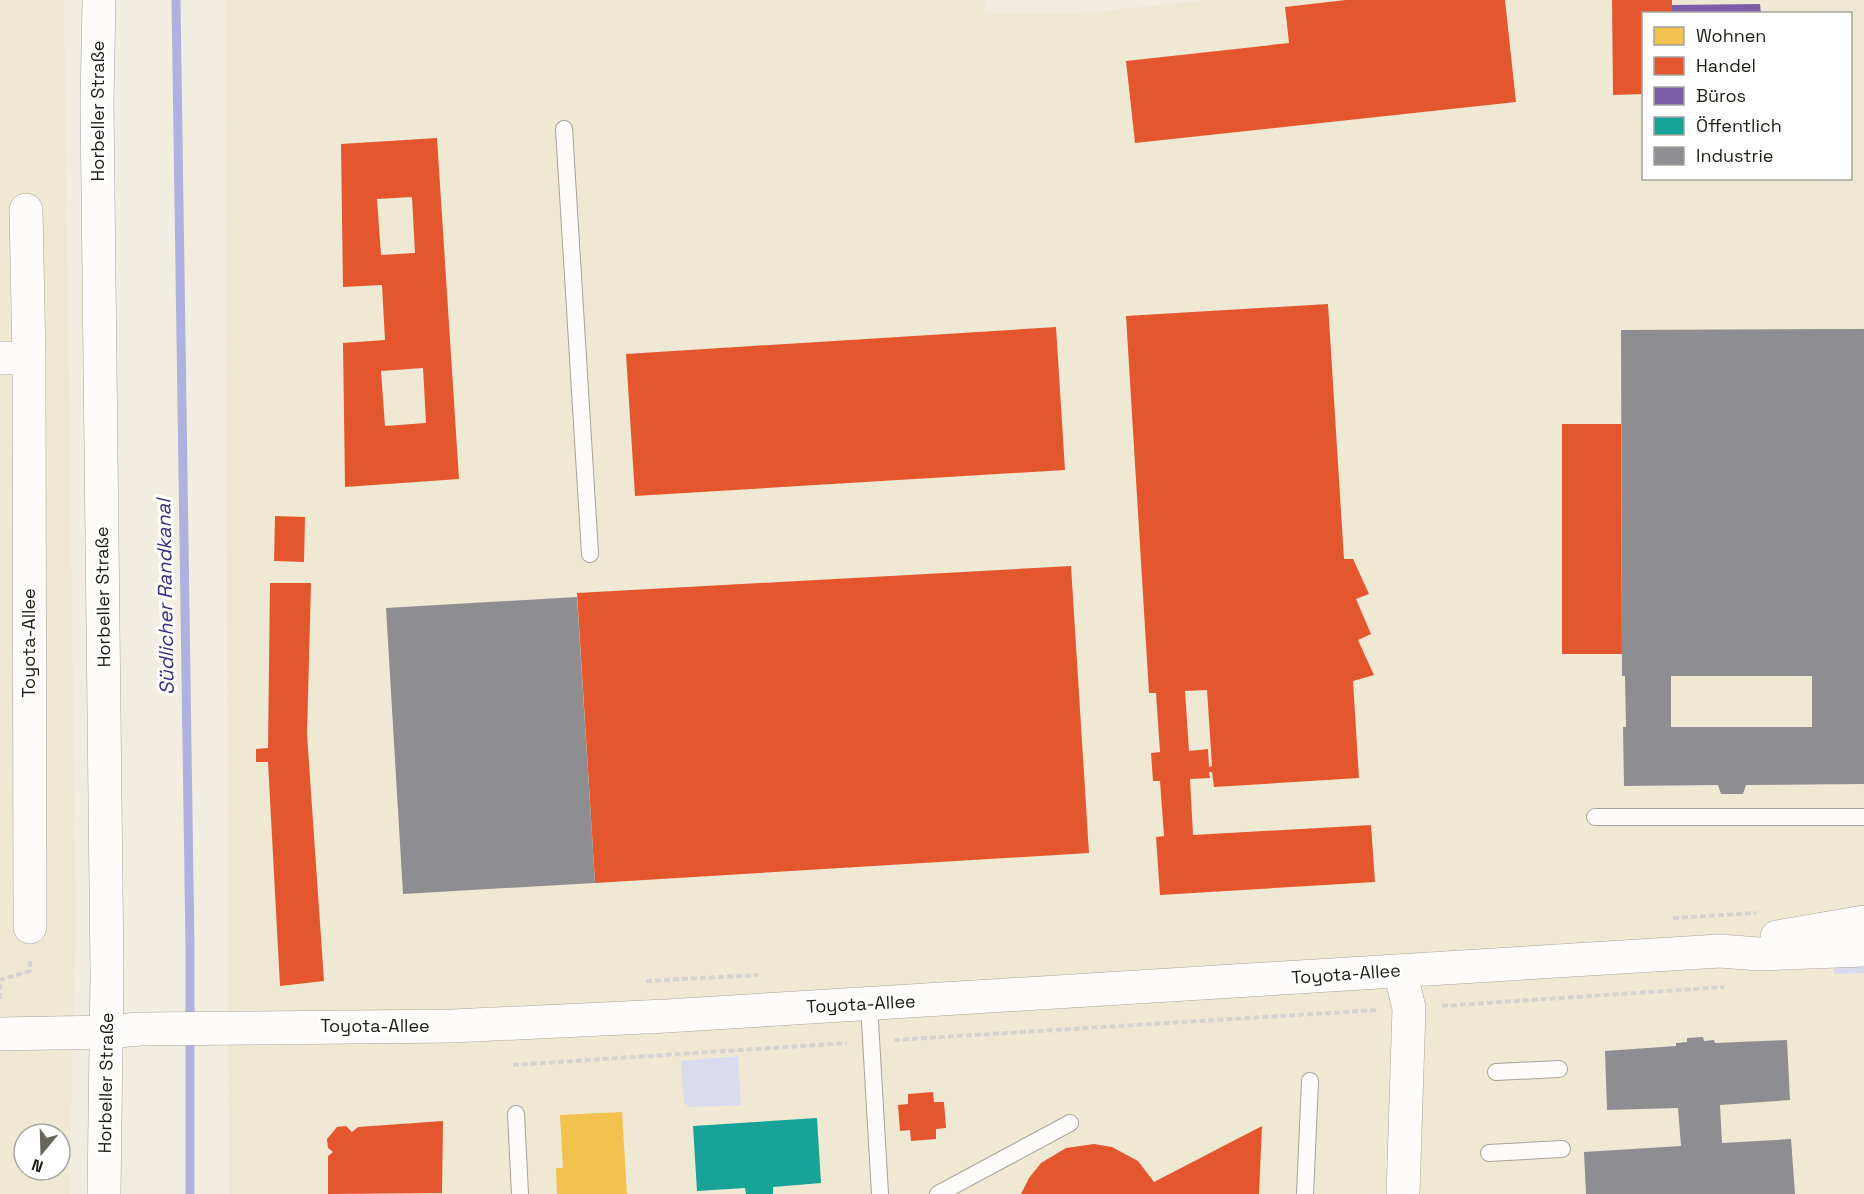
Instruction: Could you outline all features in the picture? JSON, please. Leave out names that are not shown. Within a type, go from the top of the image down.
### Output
[{"type":"street","name":"Horbeller Straße","points":[[99,0],[97,127],[107,1032],[104,1194]]},
{"type":"street","name":"Toyota-Allee","points":[[26,210],[14,358],[30,927]]},
{"type":"street","name":"Toyota-Allee","points":[[1720,951],[1791,934],[1864,922]]},
{"type":"street","name":"Toyota-Allee","points":[[0,1034],[147,1029],[453,1026],[869,1004],[1720,951],[1770,954],[1864,950]]},
{"type":"street","points":[[1400,971],[1409,1008],[1403,1194]]},
{"type":"lane","points":[[564,129],[590,554]]},
{"type":"lane","points":[[1595,817],[1864,817]]},
{"type":"lane","points":[[869,1004],[880,1194]]},
{"type":"lane","points":[[1496,1072],[1559,1070]]},
{"type":"lane","points":[[1305,1194],[1310,1081]]},
{"type":"lane","points":[[516,1114],[520,1194]]},
{"type":"lane","points":[[938,1194],[1070,1123]]},
{"type":"lane","points":[[1489,1153],[1562,1149]]},
{"type":"path","points":[[1667,919],[1760,912]]},
{"type":"path","points":[[0,999],[0,980],[30,971],[30,927]]},
{"type":"path","points":[[644,982],[762,975]]},
{"type":"path","points":[[1439,1006],[1733,986]]},
{"type":"path","points":[[513,1065],[1366,1009],[1383,1011]]},
{"type":"shaded area","points":[[0,0],[64,0],[76,925],[71,1122],[12,1122],[12,1182],[69,1182],[69,1194],[0,1194]]},
{"type":"shaded area","points":[[225,0],[985,0],[985,13],[1083,13],[1208,0],[1864,0],[1864,1194],[229,1194]]},
{"type":"shaded area","points":[[1864,961],[1864,973],[1834,974],[1834,964]]},
{"type":"shaded area","points":[[738,1056],[741,1105],[689,1107],[684,1103],[681,1061]]},
{"type":"building: Wohnen","points":[[622,1112],[627,1194],[557,1194],[556,1168],[563,1168],[560,1115]]},
{"type":"building: Handel","points":[[1346,0],[1505,0],[1516,102],[1135,143],[1126,61],[1289,43],[1285,7]]},
{"type":"building: Handel","points":[[1612,0],[1672,0],[1672,12],[1642,12],[1642,94],[1613,95]]},
{"type":"building: Handel","points":[[437,138],[459,479],[345,487],[343,343],[385,340],[382,285],[343,287],[341,144]],"holes":[[[412,197],[415,253],[381,255],[377,199]],[[423,368],[426,423],[385,426],[381,371]]]},
{"type":"building: Handel","points":[[1328,304],[1344,559],[1353,559],[1369,594],[1356,599],[1371,634],[1358,640],[1374,675],[1353,681],[1359,778],[1214,787],[1212,772],[1209,772],[1210,778],[1190,779],[1193,835],[1371,825],[1375,882],[1160,895],[1156,837],[1164,836],[1160,781],[1153,781],[1151,753],[1160,752],[1156,693],[1149,693],[1126,316]],"holes":[[[1207,690],[1212,766],[1209,767],[1208,749],[1189,751],[1185,691]]]},
{"type":"building: Handel","points":[[1056,327],[1065,470],[635,496],[626,354]]},
{"type":"building: Handel","points":[[1562,424],[1621,424],[1622,654],[1562,654]]},
{"type":"building: Handel","points":[[275,516],[305,517],[304,562],[274,561]]},
{"type":"building: Handel","points":[[1071,566],[1089,853],[595,883],[577,593]]},
{"type":"building: Handel","points":[[270,583],[311,583],[307,734],[324,981],[280,986],[268,762],[256,762],[256,749],[268,748]]},
{"type":"building: Handel","points":[[933,1092],[934,1102],[944,1102],[946,1128],[936,1129],[936,1139],[911,1141],[910,1130],[900,1131],[898,1105],[908,1104],[908,1094]]},
{"type":"building: Handel","points":[[443,1121],[442,1193],[328,1194],[328,1156],[333,1152],[328,1148],[327,1139],[337,1127],[346,1126],[352,1132],[358,1127]]},
{"type":"building: Handel","points":[[1262,1126],[1259,1194],[1021,1194],[1029,1178],[1041,1163],[1066,1148],[1094,1144],[1112,1147],[1138,1161],[1154,1182]]},
{"type":"building: Büros","points":[[1760,4],[1761,12],[1672,12],[1672,5]]},
{"type":"building: Öffentlich","points":[[817,1118],[821,1183],[773,1187],[773,1194],[746,1194],[745,1188],[697,1191],[693,1126]]},
{"type":"building: Industrie","points":[[1864,329],[1864,784],[1746,785],[1743,794],[1721,794],[1718,785],[1624,786],[1623,727],[1626,727],[1625,676],[1622,676],[1621,330]],"holes":[[[1671,676],[1812,676],[1812,727],[1671,727]]]},
{"type":"building: Industrie","points":[[577,597],[595,883],[403,894],[386,608]]},
{"type":"building: Industrie","points":[[1703,1037],[1704,1041],[1714,1040],[1715,1043],[1787,1040],[1790,1100],[1720,1105],[1722,1143],[1791,1139],[1795,1194],[1586,1194],[1584,1152],[1681,1146],[1678,1108],[1607,1110],[1605,1051],[1676,1046],[1676,1043],[1687,1042],[1687,1038]]},
{"type":"waterway","name":"Südlicher Randkanal","points":[[176,0],[190,948],[190,1194]]}]
